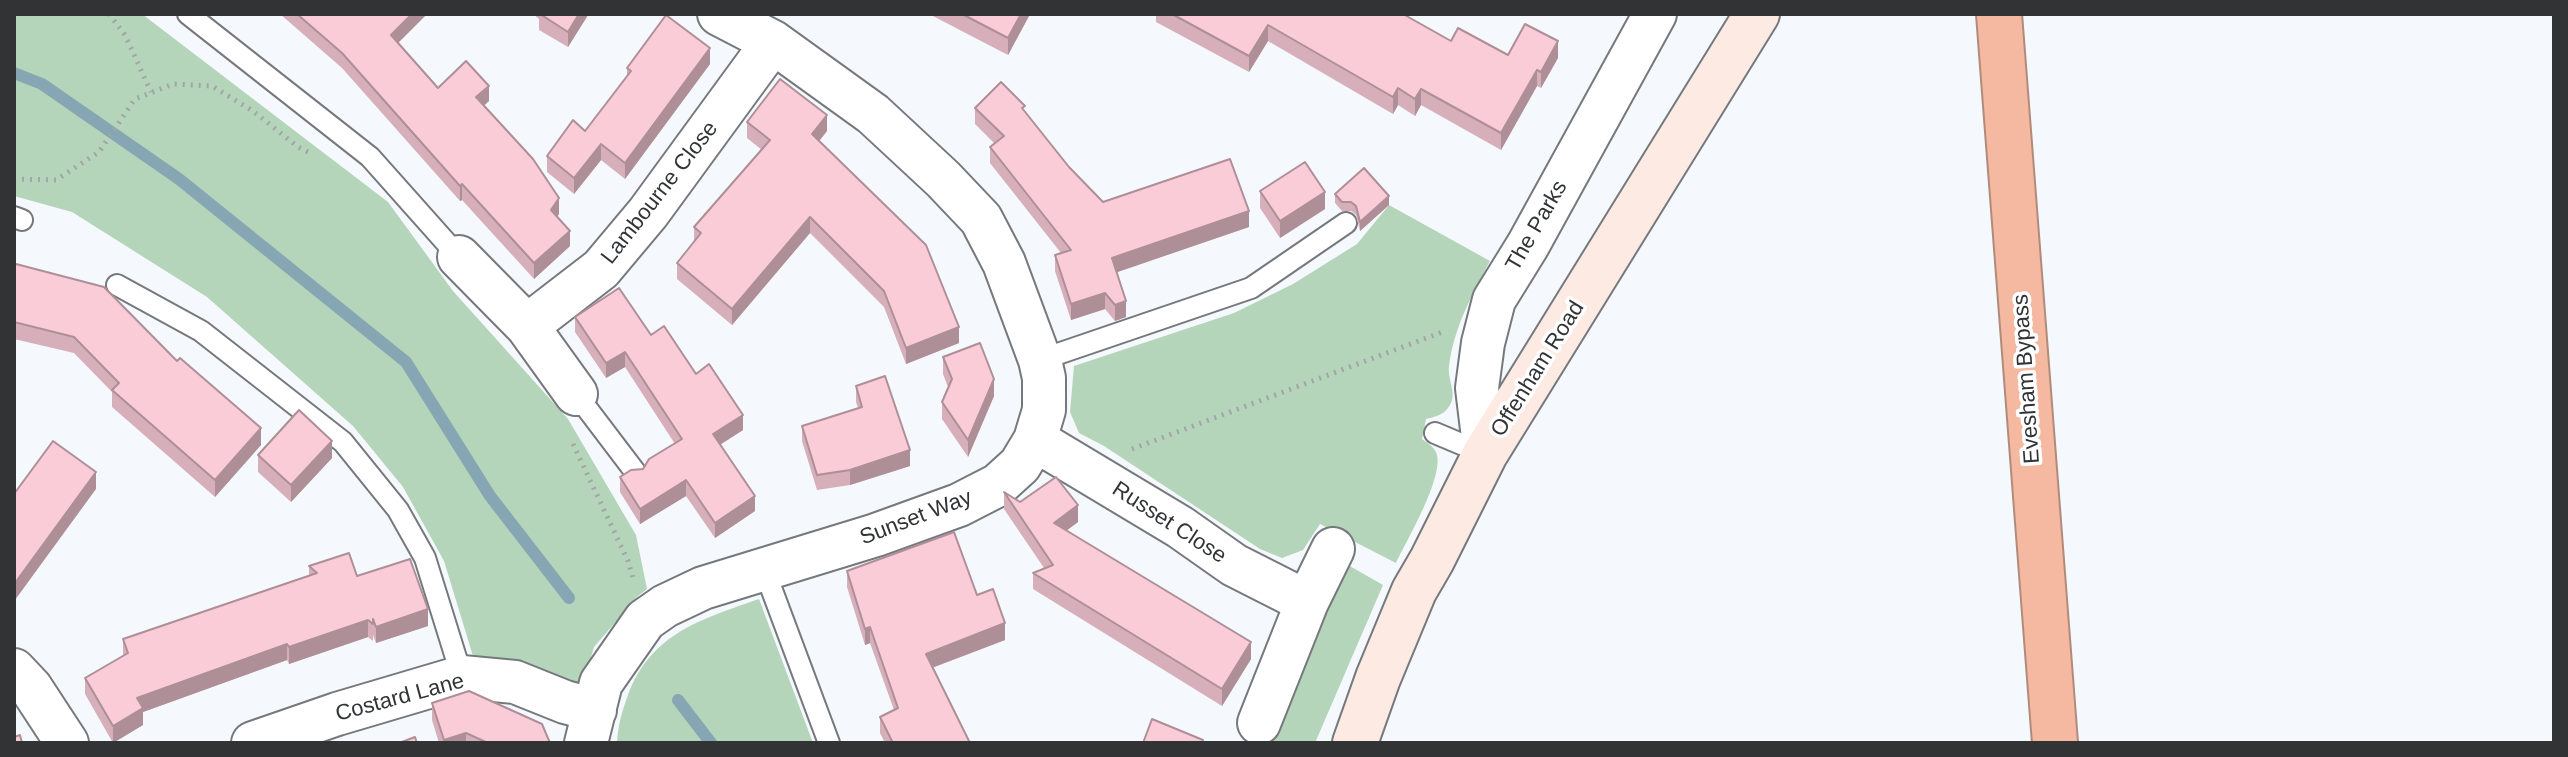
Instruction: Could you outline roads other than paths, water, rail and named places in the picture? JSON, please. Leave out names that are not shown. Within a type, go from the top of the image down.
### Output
[{"type":"highway","name":"Evesham Bypass","points":[[1999,14],[2055,743]]},
{"type":"main road","name":"Offenham Road","points":[[1355,743],[1414,591],[1485,454],[1757,14]]},
{"type":"street","name":"Sunset Way","points":[[590,726],[601,683],[645,620],[665,606],[703,588],[876,535],[959,505],[998,485],[1020,465],[1035,440],[1044,410],[1044,378],[1040,360],[1004,263],[981,219],[873,114],[773,42],[719,14]]},
{"type":"street","name":"The Parks","points":[[1485,454],[1477,388],[1483,343],[1494,300],[1528,245],[1655,14]]},
{"type":"street","name":"Lambourne Close","points":[[527,326],[601,269],[648,213],[773,42]]},
{"type":"street","points":[[459,257],[527,326],[576,394]]},
{"type":"street","name":"Russet Close","points":[[1035,440],[1180,527],[1234,565],[1307,602]]},
{"type":"street","points":[[1258,733],[1307,602],[1333,549]]},
{"type":"street","points":[[14,670],[31,688],[67,743]]},
{"type":"street","name":"Costard Lane","points":[[253,743],[462,677],[515,682],[565,702],[590,726]]},
{"type":"lane","points":[[188,14],[370,157],[459,257]]},
{"type":"lane","points":[[1040,360],[1251,288],[1346,223]]},
{"type":"lane","points":[[117,285],[201,331],[343,442],[398,510],[425,558],[462,677]]},
{"type":"lane","points":[[576,394],[636,473]]},
{"type":"lane","points":[[1435,433],[1485,454]]},
{"type":"lane","points":[[764,569],[829,743]]},
{"type":"waterway","points":[[14,73],[42,84],[179,179],[406,362],[490,496],[569,598]]},
{"type":"waterway","points":[[678,700],[711,743]]}]
